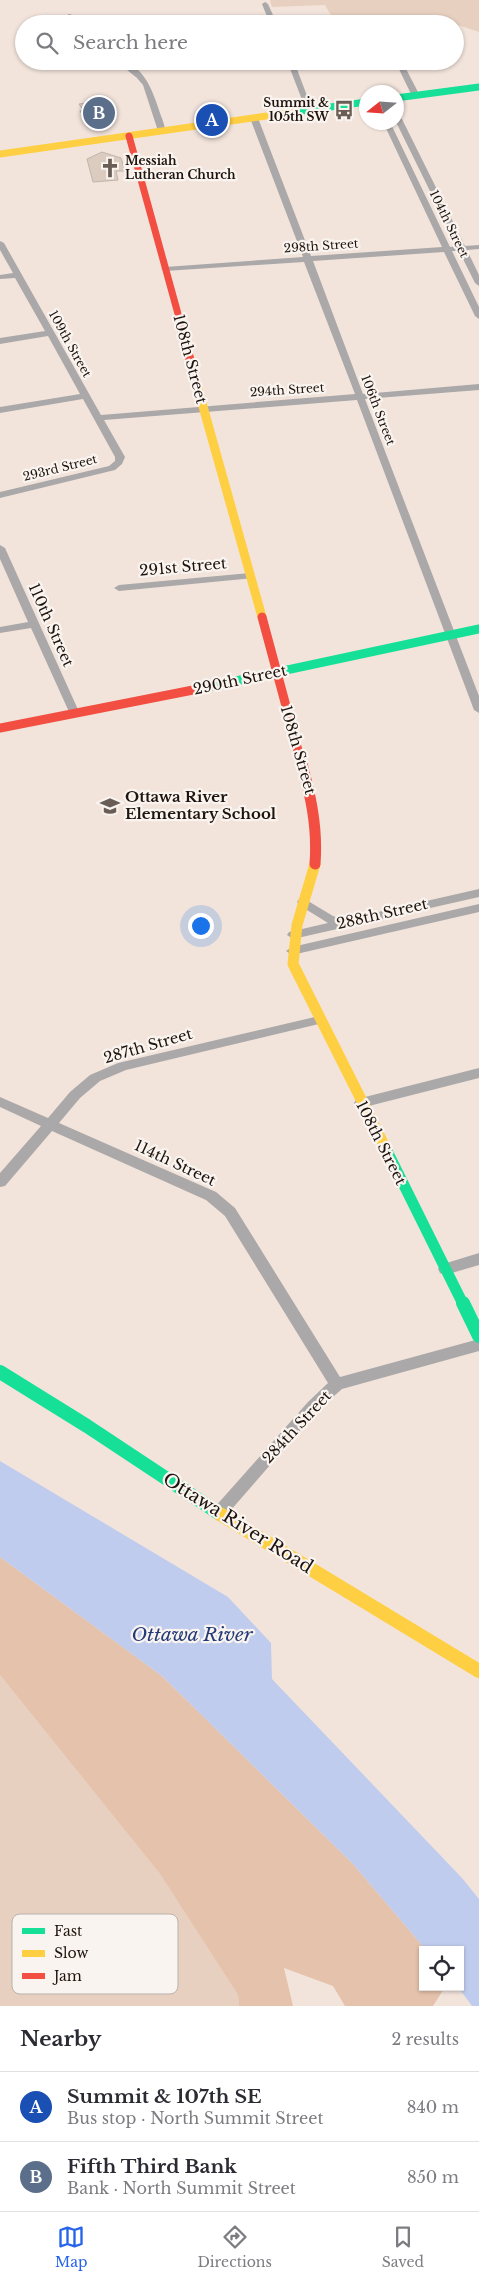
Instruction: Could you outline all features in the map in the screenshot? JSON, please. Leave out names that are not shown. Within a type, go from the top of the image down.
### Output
[{"type":"street","points":[[266,4],[270,15]]},
{"type":"street","points":[[132,70],[140,76],[147,85],[162,131]]},
{"type":"street","points":[[294,70],[310,110]]},
{"type":"street","points":[[403,70],[416,96]]},
{"type":"street","points":[[404,97],[479,87]]},
{"type":"street","points":[[0,154],[359,103]]},
{"type":"street","name":"106th Street","points":[[254,118],[479,710]]},
{"type":"street","name":"104th Street","points":[[390,130],[479,315]]},
{"type":"street","name":"104th Street","points":[[404,130],[479,283]]},
{"type":"street","name":"108th Street","points":[[129,136],[313,804],[317,832],[315,862],[293,935],[292,964],[479,1336]]},
{"type":"street","points":[[410,171],[424,170]]},
{"type":"street","name":"109th Street","points":[[0,244],[120,457]]},
{"type":"street","name":"298th Street","points":[[165,269],[479,247]]},
{"type":"street","points":[[0,277],[17,275]]},
{"type":"street","points":[[0,341],[49,333]]},
{"type":"street","name":"294th Street","points":[[97,418],[479,386]]},
{"type":"street","points":[[0,410],[84,396]]},
{"type":"street","name":"293rd Street","points":[[0,495],[112,468],[120,457]]},
{"type":"street","name":"110th Street","points":[[0,548],[75,714]]},
{"type":"street","name":"291st Street","points":[[119,588],[250,576]]},
{"type":"street","points":[[0,630],[34,624]]},
{"type":"street","name":"290th Street","points":[[0,728],[276,673],[479,629]]},
{"type":"street","name":"288th Street","points":[[293,935],[479,893]]},
{"type":"street","points":[[303,902],[329,919],[344,924]]},
{"type":"street","name":"288th Street","points":[[292,951],[479,908]]},
{"type":"street","name":"287th Street","points":[[0,1182],[74,1095],[96,1078],[123,1066],[319,1020]]},
{"type":"street","points":[[361,1103],[479,1073]]},
{"type":"street","name":"114th Street","points":[[0,1102],[211,1196],[230,1212],[337,1384]]},
{"type":"street","points":[[445,1269],[479,1259]]},
{"type":"street","name":"284th Street","points":[[219,1513],[313,1406],[337,1384],[479,1345]]},
{"type":"street","name":"Ottawa River Road","points":[[0,1372],[87,1426],[219,1513],[479,1671]]},
{"type":"shaded area","points":[[270,0],[479,0],[479,32],[464,27],[464,15],[331,15],[325,5],[272,7]]},
{"type":"shaded area","points":[[0,1557],[162,1676],[353,1864],[423,1946],[419,1946],[419,1991],[442,1991],[433,2006],[345,2006],[333,1986],[284,1968],[293,2006],[239,2006],[238,1995],[160,1874],[0,1675]]},
{"type":"shaded area","points":[[0,1675],[160,1874],[238,1995],[239,2006],[0,2006]]},
{"type":"water","name":"Ottawa River","points":[[0,1461],[228,1597],[271,1643],[272,1679],[462,1878],[479,1899],[479,2006],[472,2006],[461,1991],[464,1991],[464,1946],[423,1946],[353,1864],[162,1676],[0,1557]]},
{"type":"building","points":[[94,102],[106,120],[88,123],[80,111],[84,111],[79,104]]},
{"type":"building","name":"Messiah Lutheran Church","points":[[102,152],[121,158],[125,171],[116,171],[118,180],[93,182],[87,159]]},
{"type":"traffic: fast","points":[[404,97],[479,87]]},
{"type":"traffic: fast","points":[[295,112],[359,103]]},
{"type":"traffic: fast","points":[[193,690],[479,629]]},
{"type":"traffic: fast","points":[[385,1147],[479,1336]]},
{"type":"traffic: fast","points":[[0,1372],[87,1426],[220,1514]]},
{"type":"traffic: slow","points":[[0,154],[295,112]]},
{"type":"traffic: slow","points":[[197,385],[262,617]]},
{"type":"traffic: slow","points":[[315,864],[297,925],[293,964],[385,1147]]},
{"type":"traffic: slow","points":[[220,1514],[479,1671]]},
{"type":"traffic: jam","points":[[129,136],[197,385]]},
{"type":"traffic: jam","points":[[262,617],[313,804],[317,841],[315,864]]},
{"type":"traffic: jam","points":[[0,728],[193,690]]},
{"type":"place","name":"Summit & 105th SW","points":[[344,110]]},
{"type":"place","name":"Fifth Third Bank","points":[[99,113]]},
{"type":"place","name":"Summit & 107th SE","points":[[212,120]]},
{"type":"place","name":"Messiah Lutheran Church","points":[[110,168]]},
{"type":"place","name":"Ottawa River Elementary School","points":[[110,806]]}]
